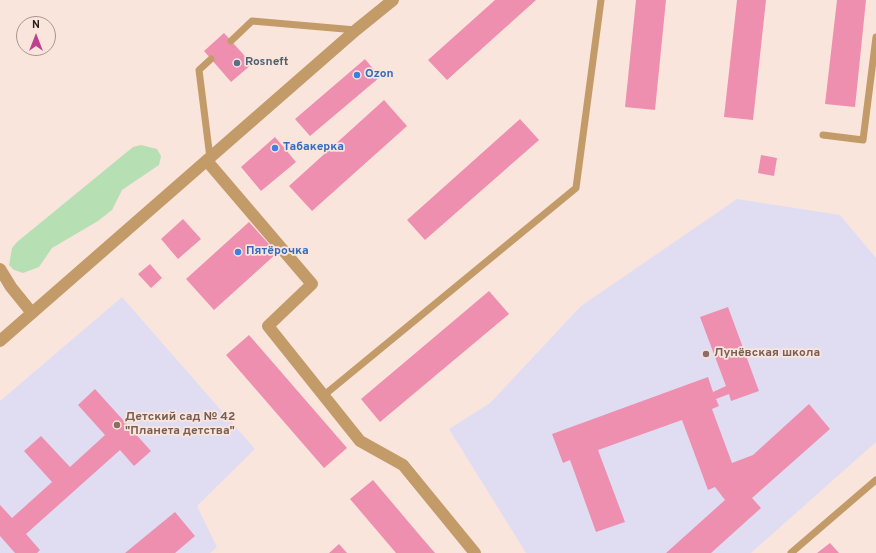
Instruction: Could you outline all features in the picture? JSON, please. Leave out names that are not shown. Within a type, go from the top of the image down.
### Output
[{"type":"street","points":[[0,341],[356,30],[393,0]]},
{"type":"street","points":[[208,159],[312,284],[268,326],[360,441],[403,465],[475,553]]},
{"type":"street","points":[[0,269],[11,287],[32,313]]},
{"type":"lane","points":[[323,396],[576,188],[602,0]]},
{"type":"lane","points":[[231,41],[252,21],[356,30]]},
{"type":"lane","points":[[822,135],[863,140],[876,37]]},
{"type":"lane","points":[[208,159],[199,70],[211,59]]},
{"type":"lane","points":[[791,553],[876,480]]},
{"type":"shaded area","name":"Лунёвская школа","points":[[737,199],[840,215],[876,258],[876,442],[751,553],[526,553],[449,429],[490,403],[581,306]]},
{"type":"shaded area","name":"Детский сад № 42 \"Планета детства\"","points":[[122,297],[255,449],[197,506],[217,547],[210,553],[0,553],[0,401]]},
{"type":"green space","points":[[141,145],[157,149],[161,156],[159,165],[122,190],[112,210],[98,221],[52,248],[39,267],[23,273],[14,270],[9,265],[12,248],[17,242],[133,147]]},
{"type":"building","points":[[495,0],[536,0],[447,80],[428,60]]},
{"type":"building","points":[[636,0],[666,0],[655,110],[625,107]]},
{"type":"building","points":[[737,0],[766,0],[753,120],[724,117]]},
{"type":"building","points":[[837,0],[866,0],[855,107],[825,104]]},
{"type":"building","points":[[224,33],[252,64],[231,82],[204,51]]},
{"type":"building","points":[[365,59],[380,77],[310,136],[295,119]]},
{"type":"building","points":[[384,100],[407,126],[312,211],[289,186]]},
{"type":"building","points":[[520,119],[539,140],[425,240],[407,220]]},
{"type":"building","points":[[275,137],[296,162],[261,191],[241,167]]},
{"type":"building","points":[[761,155],[777,158],[774,176],[758,173]]},
{"type":"building","points":[[183,219],[201,239],[178,259],[161,239]]},
{"type":"building","points":[[249,222],[277,253],[214,310],[186,279]]},
{"type":"building","points":[[150,264],[162,278],[151,288],[138,274]]},
{"type":"building","points":[[489,291],[509,314],[380,422],[361,399]]},
{"type":"building","points":[[728,307],[759,391],[731,401],[729,394],[716,399],[719,406],[712,409],[732,463],[753,455],[809,404],[830,429],[752,498],[761,508],[711,553],[666,553],[725,500],[715,487],[708,490],[682,420],[598,450],[625,522],[596,532],[570,460],[563,463],[552,434],[708,377],[713,392],[726,386],[700,317]]},
{"type":"building","points":[[249,335],[347,448],[324,468],[226,355]]},
{"type":"building","points":[[95,389],[151,451],[134,466],[120,450],[26,534],[40,550],[37,553],[15,553],[0,536],[0,505],[12,518],[52,482],[24,451],[41,436],[70,467],[105,435],[78,405]]},
{"type":"building","points":[[373,480],[435,553],[396,553],[350,499]]},
{"type":"building","points":[[175,512],[195,536],[175,553],[125,553]]},
{"type":"building","points":[[830,543],[839,553],[817,553]]},
{"type":"building","points":[[339,544],[347,553],[329,553]]},
{"type":"place","name":"Rosneft","points":[[237,63]]},
{"type":"place","name":"Ozon","points":[[357,75]]},
{"type":"place","name":"Табакерка","points":[[275,148]]},
{"type":"place","name":"Пятёрочка","points":[[238,252]]},
{"type":"place","name":"Лунёвская школа","points":[[706,354]]},
{"type":"place","name":"Детский сад № 42 \"Планета детства\"","points":[[117,425]]}]
